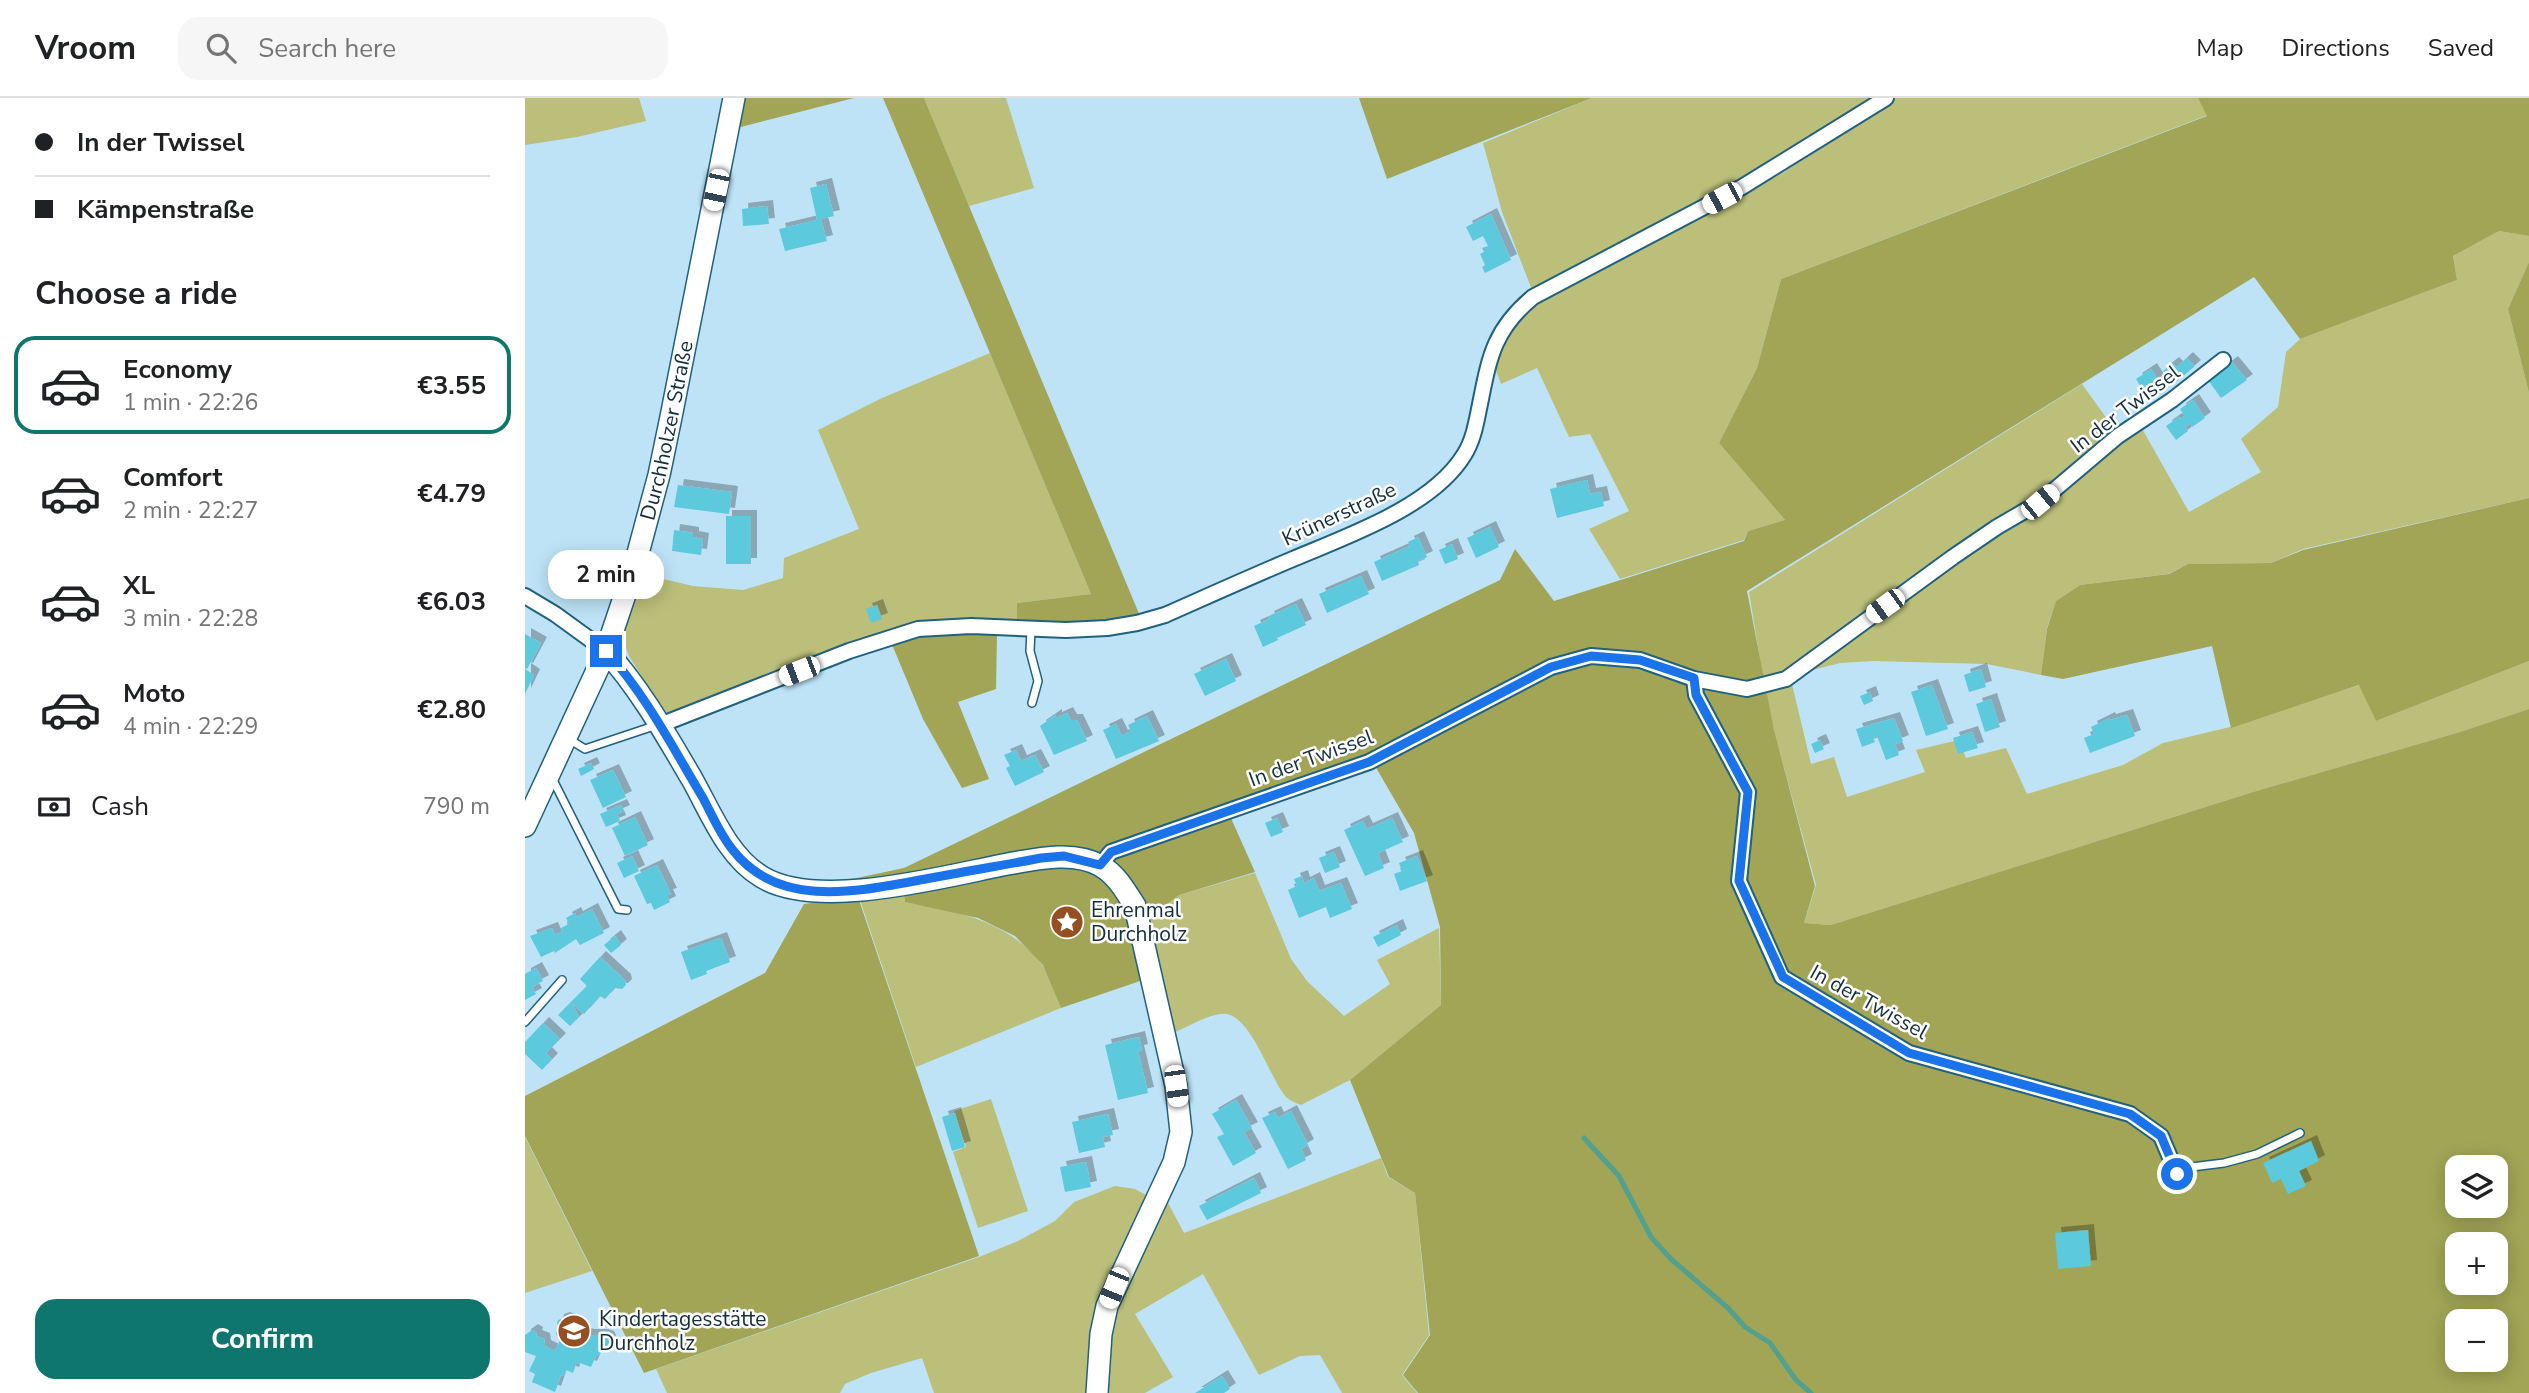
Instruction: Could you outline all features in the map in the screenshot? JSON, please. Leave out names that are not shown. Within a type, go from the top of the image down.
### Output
[{"type":"street","name":"Durchholzer Straße","points":[[525,826],[606,651],[634,568],[659,475],[734,98]]},
{"type":"street","name":"Krünerstraße","points":[[660,724],[849,651],[918,629],[971,626],[1031,629],[1107,628],[1137,623],[1165,615],[1371,525],[1435,487],[1467,452],[1495,345],[1509,319],[1525,303],[1550,286],[1742,187],[1886,98]]},
{"type":"street","name":"In der Twissel","points":[[1100,865],[1111,852],[1369,762],[1551,667],[1591,656],[1640,660],[1694,678],[1747,690],[1786,679],[1953,557],[2040,502],[2118,436],[2172,400],[2223,360]]},
{"type":"street","points":[[525,596],[606,651],[625,672],[660,724],[731,848],[747,866],[763,878],[806,892],[868,889],[1064,856],[1100,865],[1123,887],[1135,906],[1176,1086],[1181,1132],[1171,1171],[1107,1306],[1101,1334],[1097,1393]]},
{"type":"street","name":"In der Twissel","points":[[1694,678],[1696,695],[1748,792],[1739,881],[1783,977],[1909,1053],[2130,1114],[2161,1136],[2176,1172]]},
{"type":"lane","points":[[1031,629],[1030,651],[1038,681],[1031,703]]},
{"type":"lane","points":[[567,738],[585,749],[660,724]]},
{"type":"lane","points":[[549,771],[618,909],[627,910]]},
{"type":"lane","points":[[525,1022],[562,980]]},
{"type":"lane","points":[[2176,1172],[2257,1154],[2299,1133]]},
{"type":"green space","points":[[525,98],[639,98],[646,121],[577,137],[525,145]]},
{"type":"green space","points":[[742,98],[854,98],[737,128]]},
{"type":"green space","points":[[883,98],[924,98],[1140,616],[1079,622],[1017,620],[1017,603],[1091,594]]},
{"type":"green space","points":[[924,98],[1006,98],[1034,188],[969,206]]},
{"type":"green space","points":[[1359,98],[1592,98],[1387,179]]},
{"type":"green space","points":[[1592,98],[1874,98],[1745,178],[1532,290],[1502,212],[1483,143]]},
{"type":"green space","points":[[1896,98],[2198,98],[2208,115],[1781,279],[1757,368],[1719,443],[1785,520],[1748,531],[1744,540],[1620,579],[1589,529],[1629,511],[1590,434],[1569,437],[1537,368],[1501,384],[1495,368],[1507,339],[1524,314],[1540,300],[1784,172]]},
{"type":"green space","points":[[2198,98],[2529,98],[2529,236],[2499,231],[2453,256],[2457,280],[2300,339],[2254,277],[1747,591],[1774,730],[1815,886],[1804,923],[1831,925],[2253,792],[2460,732],[2529,709],[2529,1393],[1418,1393],[1403,1375],[1430,1335],[1415,1193],[1389,1177],[1350,1080],[1441,1005],[1440,927],[1414,833],[1371,759],[1226,807],[1255,872],[1179,895],[1134,930],[1146,979],[1061,1008],[1043,965],[1015,936],[978,918],[905,902],[901,876],[824,885],[904,868],[1500,580],[1515,549],[1554,601],[1744,541],[1748,531],[1785,520],[1719,443],[1757,368],[1781,279],[2207,116]]},
{"type":"green space","points":[[2499,231],[2529,236],[2529,262],[2508,309],[2529,393],[2529,498],[2303,549],[2271,563],[2188,564],[2168,574],[2080,585],[2056,601],[2047,628],[2041,675],[1987,664],[1873,661],[1840,663],[1801,673],[2140,425],[2189,512],[2261,472],[2241,439],[2278,407],[2286,352],[2300,339],[2457,280],[2453,256]]},
{"type":"green space","points":[[2529,262],[2529,393],[2508,309]]},
{"type":"green space","points":[[990,353],[1091,594],[1017,603],[1017,620],[942,620],[894,628],[674,713],[664,712],[629,656],[622,636],[646,575],[693,586],[743,590],[783,578],[784,558],[859,529],[818,430],[882,398]]},
{"type":"green space","points":[[2082,384],[2115,430],[2074,471],[1782,677],[1764,683],[1749,592]]},
{"type":"green space","points":[[2529,498],[2529,661],[2376,721],[2359,685],[2231,728],[2212,646],[2063,679],[2041,675],[2047,629],[2056,601],[2080,585],[2169,574],[2188,564],[2271,563],[2303,550]]},
{"type":"green space","points":[[943,631],[997,635],[996,689],[958,702],[989,779],[962,788],[923,719],[891,642]]},
{"type":"green space","points":[[2529,661],[2529,709],[2460,732],[2253,792],[1831,925],[1804,923],[1816,885],[1765,688],[1792,684],[1811,764],[1834,757],[1847,797],[1925,772],[1916,750],[1959,740],[1966,758],[2006,748],[2027,794],[2123,765],[2163,743],[2230,727],[2360,685],[2376,721]]},
{"type":"green space","points":[[1255,873],[1291,959],[1307,981],[1344,1016],[1390,984],[1377,960],[1439,928],[1441,1005],[1350,1080],[1301,1105],[1286,1097],[1253,1038],[1245,1027],[1227,1014],[1214,1015],[1171,1034],[1144,922],[1179,895]]},
{"type":"green space","points":[[902,888],[905,902],[961,914],[1012,936],[1041,963],[1061,1008],[916,1067],[859,897]]},
{"type":"green space","points":[[858,897],[979,1256],[644,1373],[525,1136],[525,1096],[765,973],[804,904]]},
{"type":"green space","points":[[991,1099],[1028,1211],[978,1228],[953,1152],[966,1147],[954,1111]]},
{"type":"green space","points":[[525,1137],[592,1271],[525,1293]]},
{"type":"green space","points":[[1381,1158],[1388,1177],[1415,1193],[1429,1335],[1402,1375],[1417,1393],[1342,1393],[1320,1355],[1300,1356],[1259,1375],[1203,1274],[1135,1314],[1173,1377],[1145,1393],[1104,1393],[1114,1308],[1166,1199],[1184,1233]]},
{"type":"green space","points":[[1115,1186],[1135,1189],[1146,1195],[1148,1202],[1091,1393],[934,1393],[922,1358],[871,1373],[845,1384],[840,1393],[667,1393],[656,1369],[979,1257],[1018,1241],[1055,1221],[1074,1202]]},
{"type":"building","points":[[826,184],[834,216],[821,219],[827,241],[785,251],[779,229],[817,220],[810,188]]},
{"type":"building","points":[[767,206],[769,224],[743,226],[742,209]]},
{"type":"building","points":[[1491,214],[1511,260],[1485,273],[1480,254],[1484,252],[1482,248],[1488,246],[1483,236],[1473,241],[1466,227]]},
{"type":"building","points":[[2187,358],[2195,366],[2174,384],[2163,371],[2173,363],[2177,367]]},
{"type":"building","points":[[2232,362],[2247,380],[2221,398],[2208,380]]},
{"type":"building","points":[[2151,369],[2159,382],[2144,392],[2136,379]]},
{"type":"building","points":[[2193,400],[2205,418],[2192,427],[2190,423],[2185,427],[2188,431],[2176,440],[2166,426],[2185,416],[2180,409]]},
{"type":"building","points":[[1587,480],[1590,494],[1601,492],[1604,506],[1557,518],[1550,489]]},
{"type":"building","points":[[678,485],[732,492],[729,514],[674,507]]},
{"type":"building","points":[[726,516],[751,516],[751,564],[726,564]]},
{"type":"building","points":[[1490,527],[1499,547],[1476,558],[1467,538]]},
{"type":"building","points":[[674,530],[693,533],[693,537],[703,539],[701,555],[672,551]]},
{"type":"building","points":[[1418,537],[1427,557],[1418,561],[1419,565],[1382,581],[1374,562],[1410,546],[1408,542]]},
{"type":"building","points":[[1452,544],[1458,559],[1445,564],[1439,550]]},
{"type":"building","points":[[1361,576],[1369,594],[1327,613],[1319,594]]},
{"type":"building","points":[[1296,604],[1306,625],[1263,647],[1254,626]]},
{"type":"building","points":[[877,605],[882,619],[871,623],[866,609]]},
{"type":"building","points":[[525,634],[541,643],[527,669],[525,668]]},
{"type":"building","points":[[1226,659],[1236,681],[1205,696],[1194,674]]},
{"type":"building","points":[[525,669],[534,675],[525,694]]},
{"type":"building","points":[[1981,669],[1986,687],[1969,692],[1964,675]]},
{"type":"building","points":[[1932,685],[1948,729],[1926,736],[1911,692]]},
{"type":"building","points":[[1870,692],[1873,701],[1864,705],[1860,696]]},
{"type":"building","points":[[1991,699],[2000,727],[1985,732],[1976,704]]},
{"type":"building","points":[[1067,713],[1071,720],[1077,720],[1087,741],[1054,755],[1040,726],[1056,715],[1056,718]]},
{"type":"building","points":[[2127,715],[2135,736],[2090,753],[2084,738],[2094,734],[2091,727],[2109,718],[2110,720]]},
{"type":"building","points":[[1147,716],[1159,741],[1116,759],[1103,730],[1116,724],[1122,736],[1131,731],[1128,725]]},
{"type":"building","points":[[1894,718],[1903,741],[1895,744],[1899,755],[1886,760],[1877,736],[1873,738],[1875,742],[1862,747],[1856,729]]},
{"type":"building","points":[[1972,732],[1978,748],[1958,754],[1953,738]]},
{"type":"building","points":[[1820,740],[1824,749],[1815,753],[1811,744]]},
{"type":"building","points":[[1016,750],[1021,761],[1035,755],[1044,772],[1015,786],[1006,768],[1010,766],[1004,755]]},
{"type":"building","points":[[591,763],[594,769],[581,776],[578,769]]},
{"type":"building","points":[[613,770],[626,797],[603,808],[590,780]]},
{"type":"building","points":[[621,805],[624,811],[617,814],[620,821],[606,827],[600,814]]},
{"type":"building","points":[[635,817],[648,845],[625,856],[612,828]]},
{"type":"building","points":[[1277,818],[1283,832],[1271,837],[1265,823]]},
{"type":"building","points":[[1392,818],[1403,842],[1378,853],[1384,868],[1365,876],[1344,830],[1363,821],[1367,829]]},
{"type":"building","points":[[1334,852],[1340,867],[1325,873],[1319,858]]},
{"type":"building","points":[[632,856],[639,871],[624,878],[617,863]]},
{"type":"building","points":[[1417,856],[1427,881],[1400,891],[1394,874],[1402,871],[1399,863]]},
{"type":"building","points":[[657,865],[671,894],[667,895],[670,902],[654,910],[651,903],[647,904],[634,876]]},
{"type":"building","points":[[1302,876],[1304,883],[1314,878],[1319,891],[1341,883],[1352,909],[1330,918],[1326,907],[1299,918],[1288,890],[1297,886],[1294,879]]},
{"type":"building","points":[[592,909],[604,933],[580,945],[576,939],[555,953],[554,951],[541,957],[530,936],[552,928],[555,935],[562,932],[561,928],[569,924],[566,918],[575,913],[577,917]]},
{"type":"building","points":[[1397,925],[1401,935],[1378,947],[1373,937]]},
{"type":"building","points":[[615,936],[621,945],[611,953],[604,945]]},
{"type":"building","points":[[721,938],[730,962],[691,980],[681,952]]},
{"type":"building","points":[[600,957],[625,980],[626,985],[622,989],[615,988],[605,999],[600,996],[584,1014],[572,1003],[579,1017],[570,1026],[558,1015],[587,986],[580,979]]},
{"type":"building","points":[[536,968],[543,981],[532,987],[536,994],[525,1000],[525,974]]},
{"type":"building","points":[[543,1023],[560,1039],[546,1053],[552,1059],[542,1070],[525,1054],[525,1042]]},
{"type":"building","points":[[1139,1037],[1142,1050],[1138,1051],[1148,1093],[1118,1100],[1105,1045]]},
{"type":"building","points":[[1236,1100],[1252,1128],[1244,1132],[1256,1153],[1233,1166],[1217,1137],[1224,1134],[1212,1114]]},
{"type":"building","points":[[1291,1111],[1308,1145],[1301,1149],[1306,1160],[1288,1169],[1262,1118],[1275,1112],[1278,1118]]},
{"type":"building","points":[[955,1113],[965,1147],[952,1151],[942,1117]]},
{"type":"building","points":[[1108,1114],[1113,1135],[1103,1137],[1105,1147],[1079,1153],[1072,1122]]},
{"type":"building","points":[[2311,1141],[2319,1161],[2299,1171],[2306,1186],[2288,1194],[2281,1179],[2272,1183],[2263,1163]]},
{"type":"building","points":[[1086,1162],[1091,1187],[1065,1192],[1060,1167]]},
{"type":"building","points":[[1254,1178],[1261,1193],[1207,1220],[1199,1206]]},
{"type":"building","points":[[2088,1230],[2091,1266],[2058,1269],[2055,1233]]},
{"type":"building","points":[[564,1318],[576,1326],[578,1331],[588,1335],[602,1335],[610,1341],[596,1356],[591,1367],[580,1363],[576,1364],[573,1373],[566,1370],[564,1376],[561,1375],[555,1392],[532,1382],[535,1374],[529,1371],[536,1356],[525,1352],[525,1335],[532,1330],[537,1333],[536,1336],[544,1339],[545,1346],[555,1351],[560,1340],[556,1334],[558,1320]]},
{"type":"building","points":[[1222,1376],[1230,1389],[1224,1393],[1195,1393]]},
{"type":"waterway","points":[[1584,1138],[1619,1176],[1651,1237],[1745,1327],[1770,1343],[1796,1380],[1811,1393]]},
{"type":"place","name":"Ehrenmal Durchholz","points":[[1067,922]]},
{"type":"place","name":"Kindertagesstätte Durchholz","points":[[574,1331]]},
{"type":"route","points":[[606,651],[625,672],[660,724],[731,848],[747,866],[763,878],[806,892],[868,889],[1041,858],[1064,856],[1100,865],[1111,852],[1369,762],[1551,667],[1591,656],[1640,660],[1694,678],[1696,695],[1748,792],[1739,881],[1783,977],[1909,1053],[2130,1114],[2161,1136],[2177,1174]]}]
